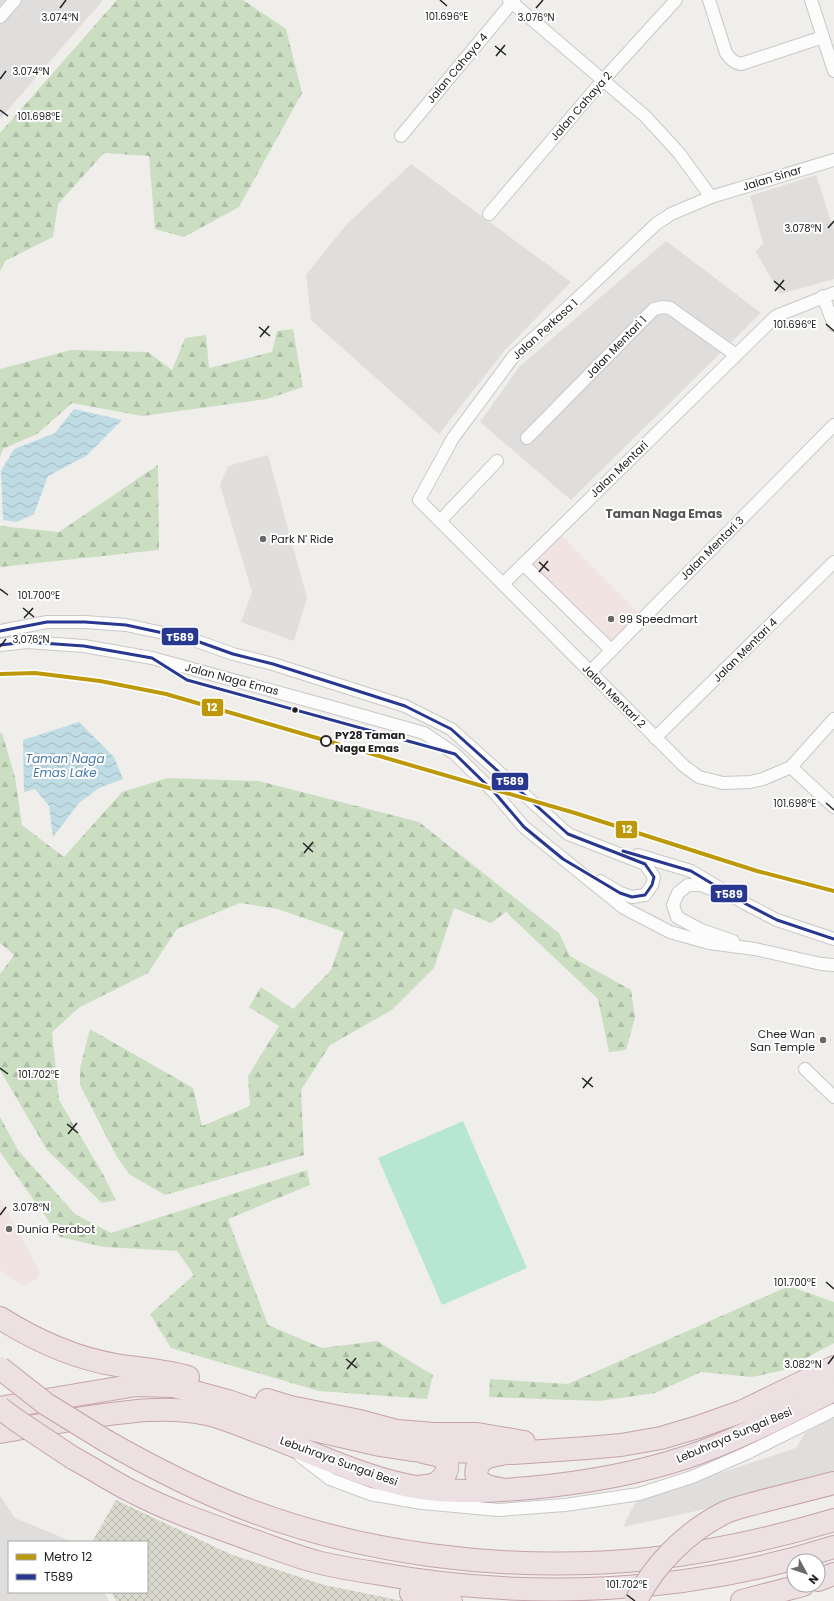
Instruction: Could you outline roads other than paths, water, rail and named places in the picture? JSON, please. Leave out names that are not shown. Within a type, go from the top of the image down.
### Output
[{"type":"highway","points":[[0,1318],[45,1343],[94,1360],[116,1365],[172,1372],[290,1407],[353,1419],[397,1431],[435,1434],[476,1434],[561,1450]]},
{"type":"highway","name":"Lebuhraya Sungai Besi","points":[[0,1408],[136,1385],[173,1386],[228,1401],[310,1429],[380,1445],[412,1450],[513,1453],[621,1445],[661,1438],[698,1427],[743,1410],[834,1367]]},
{"type":"highway","points":[[0,1368],[46,1404],[106,1441],[183,1482],[222,1500],[307,1529],[403,1551],[455,1558],[506,1562],[542,1563],[648,1559],[725,1547],[808,1528],[834,1520]]},
{"type":"highway","name":"Lebuhraya Sungai Besi","points":[[0,1432],[122,1412],[152,1409],[183,1410],[208,1414],[232,1422],[366,1473],[400,1484],[464,1492],[504,1490],[550,1486],[618,1476],[668,1463],[751,1431],[834,1390]]},
{"type":"highway","points":[[0,1408],[74,1458],[135,1493],[193,1518],[317,1562],[404,1579],[493,1588],[535,1589],[622,1587],[713,1577],[779,1562],[834,1547]]},
{"type":"highway","points":[[412,1450],[436,1455],[444,1460],[448,1467],[446,1473],[437,1482],[429,1486],[418,1487]]},
{"type":"highway","points":[[504,1490],[486,1485],[482,1482],[476,1476],[476,1468],[484,1458],[513,1453]]},
{"type":"highway","points":[[636,1601],[663,1559],[691,1534],[725,1513],[763,1501],[834,1483]]},
{"type":"highway","points":[[363,1571],[377,1582],[390,1588],[451,1601]]},
{"type":"highway","points":[[742,1601],[786,1589]]},
{"type":"street","points":[[0,17],[15,0]]},
{"type":"street","name":"Jalan Cahaya 2","points":[[489,214],[603,80],[676,0]]},
{"type":"street","points":[[709,0],[726,53],[729,58],[741,64],[823,37]]},
{"type":"street","points":[[812,0],[834,71]]},
{"type":"street","points":[[511,1],[645,116],[679,153],[710,197]]},
{"type":"street","name":"Jalan Cahaya 4","points":[[401,136],[511,1]]},
{"type":"street","name":"Jalan Sinar","points":[[710,197],[834,160]]},
{"type":"street","name":"Jalan Perkasa 1","points":[[419,500],[453,438],[513,357],[656,224],[671,214],[710,197]]},
{"type":"street","points":[[829,294],[834,325]]},
{"type":"street","name":"Jalan Mentari","points":[[502,584],[776,316],[829,294]]},
{"type":"street","name":"Jalan Mentari 1","points":[[527,438],[654,309],[667,307],[673,310],[736,355]]},
{"type":"street","name":"Jalan Mentari 3","points":[[590,672],[834,425]]},
{"type":"street","points":[[440,521],[497,461]]},
{"type":"street","name":"Jalan Mentari 2","points":[[419,500],[684,766],[699,776],[723,783],[750,782],[763,779],[791,767],[834,719]]},
{"type":"street","name":"Jalan Mentari 4","points":[[656,738],[834,562]]},
{"type":"street","points":[[523,564],[611,650]]},
{"type":"street","points":[[0,631],[47,622],[85,622],[126,625],[191,639],[233,654],[273,664],[405,706],[451,729],[568,834],[626,855],[645,864],[654,877],[652,885],[644,895],[632,898],[620,893],[563,859]]},
{"type":"street","name":"Jalan Naga Emas","points":[[0,645],[27,642],[84,646],[152,658],[298,697],[424,733],[455,754],[495,793],[524,827],[563,859]]},
{"type":"street","points":[[791,767],[834,807]]},
{"type":"street","points":[[568,834],[691,871],[746,904],[777,920],[834,939]]},
{"type":"street","points":[[563,859],[624,908],[670,932],[709,943],[755,949],[821,964],[834,965]]},
{"type":"street","points":[[746,904],[701,886],[688,885],[678,893],[673,905],[677,917],[701,930],[755,949]]},
{"type":"street","points":[[805,1069],[834,1097]]},
{"type":"street","points":[[276,1438],[330,1479],[370,1494],[422,1503],[499,1510],[565,1505],[639,1494],[692,1477],[747,1453],[834,1410]]},
{"type":"water","points":[[74,409],[122,420],[86,456],[48,476],[34,514],[17,522],[3,520],[1,471],[14,449],[55,433]]},
{"type":"water","name":"Taman Naga Emas Lake","points":[[79,722],[114,757],[123,779],[99,788],[79,803],[53,837],[49,806],[35,789],[24,792],[23,740]]},
{"type":"metro line","name":"12","points":[[0,674],[35,673],[100,681],[166,694],[575,813],[757,871],[834,891]]},
{"type":"place","name":"Park N' Ride","points":[[263,539]]},
{"type":"place","name":"99 Speedmart","points":[[611,619]]},
{"type":"place","name":"PY28 Taman Naga Emas","points":[[326,741]]},
{"type":"place","name":"Chee Wan San Temple","points":[[823,1040]]},
{"type":"place","name":"Dunia Perabot","points":[[9,1229]]},
{"type":"district","name":"Taman Naga Emas","points":[[664,514]]}]
